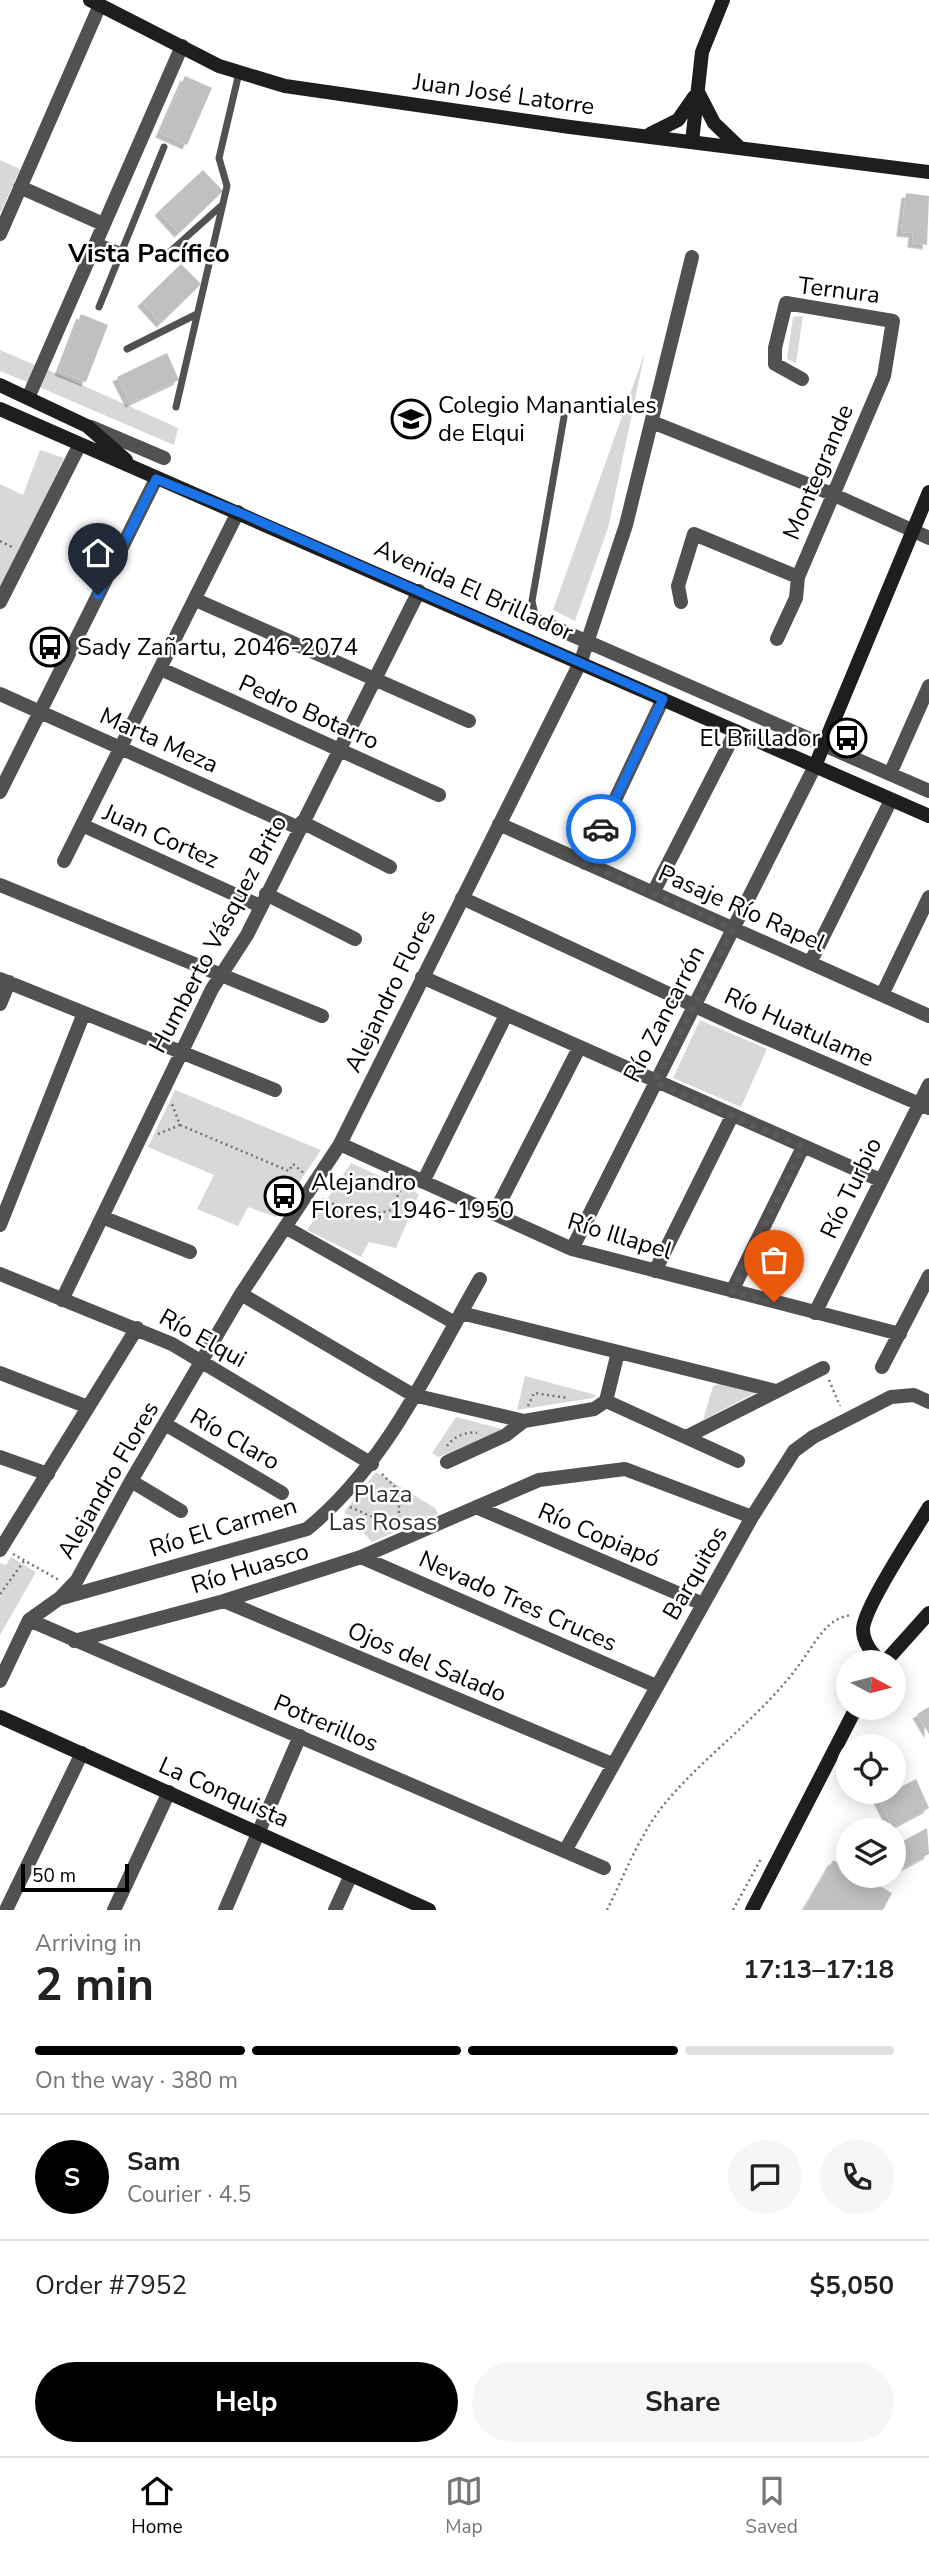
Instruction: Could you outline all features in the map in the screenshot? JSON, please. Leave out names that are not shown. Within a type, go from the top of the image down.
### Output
[{"type":"street","points":[[692,142],[702,52],[723,0]]},
{"type":"street","points":[[0,234],[95,3]]},
{"type":"street","name":"Juan José Latorre","points":[[95,3],[239,74],[285,86],[643,136],[929,172]]},
{"type":"street","points":[[28,398],[182,46]]},
{"type":"street","points":[[643,136],[662,131],[678,120],[690,106],[697,89]]},
{"type":"street","points":[[697,89],[714,123],[741,148]]},
{"type":"street","points":[[20,187],[103,224]]},
{"type":"street","name":"Alejandro Flores","points":[[0,1681],[29,1620],[66,1593],[241,1294],[340,1144],[581,661],[626,525],[692,257]]},
{"type":"street","name":"Ternura","points":[[802,379],[775,364],[775,348],[786,303],[893,321]]},
{"type":"street","name":"Montegrande","points":[[777,639],[796,598],[798,577],[884,376],[893,321]]},
{"type":"street","points":[[0,385],[164,458]]},
{"type":"street","name":"Avenida El Brillador","points":[[0,409],[79,446],[581,661],[929,816]]},
{"type":"street","points":[[653,422],[832,494],[929,538]]},
{"type":"street","points":[[87,426],[140,472]]},
{"type":"street","points":[[0,602],[79,446]]},
{"type":"street","points":[[0,792],[156,479]]},
{"type":"street","name":"Río Zancarrón","points":[[572,1249],[815,766],[929,492]]},
{"type":"street","points":[[64,861],[238,512]]},
{"type":"street","points":[[681,602],[678,586],[694,534],[798,577]]},
{"type":"street","name":"Humberto Vásquez Brito","points":[[62,1300],[219,975],[247,935],[419,591]]},
{"type":"street","points":[[196,600],[469,721]]},
{"type":"street","name":"Avenida El Brillador","points":[[549,625],[823,747],[929,791]]},
{"type":"street","name":"Pedro Botarro","points":[[160,669],[439,795]]},
{"type":"street","points":[[890,774],[928,691]]},
{"type":"street","name":"Marta Meza","points":[[0,694],[390,867]]},
{"type":"street","points":[[585,863],[663,699]]},
{"type":"street","points":[[653,893],[736,731]]},
{"type":"street","points":[[810,963],[891,800]]},
{"type":"street","name":"Pasaje Río Rapel","points":[[499,824],[929,1016]]},
{"type":"street","name":"Juan Cortez","points":[[82,825],[355,939]]},
{"type":"street","points":[[0,885],[322,1016]]},
{"type":"street","name":"Río Huatulame","points":[[462,898],[694,1006],[924,1106]]},
{"type":"street","points":[[882,995],[929,898]]},
{"type":"street","points":[[422,977],[880,1180]]},
{"type":"street","points":[[0,1004],[4,981],[275,1090]]},
{"type":"street","points":[[0,1225],[84,1013]]},
{"type":"street","points":[[423,1182],[506,1015]]},
{"type":"street","points":[[495,1214],[579,1048]]},
{"type":"street","name":"Río Turbio","points":[[815,1313],[880,1180],[924,1106],[929,1085]]},
{"type":"street","points":[[655,1271],[732,1116]]},
{"type":"street","name":"Río Illapel","points":[[340,1144],[572,1249],[900,1334]]},
{"type":"street","points":[[732,1292],[803,1147]]},
{"type":"street","points":[[102,1217],[190,1252]]},
{"type":"street","points":[[285,1227],[458,1318],[618,1352],[776,1391]]},
{"type":"street","name":"Río Elqui","points":[[0,1274],[136,1328],[203,1362],[372,1464]]},
{"type":"street","points":[[882,1367],[929,1276]]},
{"type":"street","name":"Río El Carmen","points":[[66,1593],[307,1529],[340,1500],[372,1464],[480,1279]]},
{"type":"street","points":[[241,1294],[413,1395],[524,1421],[594,1409],[606,1401],[618,1352]]},
{"type":"street","points":[[1,1550],[136,1328]]},
{"type":"street","points":[[686,1437],[823,1367]]},
{"type":"street","points":[[0,1373],[88,1408]]},
{"type":"street","name":"Barquitos","points":[[565,1851],[752,1517],[794,1451],[846,1419],[902,1394],[929,1402]]},
{"type":"street","points":[[606,1401],[738,1461]]},
{"type":"street","points":[[447,1462],[506,1435],[524,1421]]},
{"type":"street","name":"Río Claro","points":[[165,1424],[282,1493]]},
{"type":"street","points":[[0,1457],[48,1474]]},
{"type":"street","name":"Río Huasco","points":[[74,1641],[224,1601],[361,1557],[539,1480],[625,1469],[752,1517]]},
{"type":"street","points":[[131,1481],[181,1511]]},
{"type":"street","name":"Río Copiapó","points":[[476,1507],[703,1604]]},
{"type":"street","points":[[868,1650],[863,1628],[869,1613],[929,1507]]},
{"type":"street","name":"Nevado Tres Cruces","points":[[361,1557],[656,1686]]},
{"type":"street","name":"Ojos del Salado","points":[[224,1601],[612,1764]]},
{"type":"street","points":[[894,1650],[929,1612]]},
{"type":"street","name":"Potrerillos","points":[[29,1620],[604,1868]]},
{"type":"street","name":"La Conquista","points":[[0,1717],[429,1910]]},
{"type":"street","points":[[752,1910],[849,1720]]},
{"type":"street","points":[[225,1910],[300,1736]]},
{"type":"street","points":[[6,1910],[82,1753]]},
{"type":"street","points":[[114,1910],[169,1792]]},
{"type":"street","points":[[335,1910],[351,1874]]},
{"type":"lane","points":[[176,407],[227,186],[219,158],[239,74]]},
{"type":"lane","points":[[99,307],[164,147]]},
{"type":"lane","points":[[164,257],[223,205]]},
{"type":"lane","points":[[96,241],[122,251]]},
{"type":"lane","points":[[127,349],[197,314]]},
{"type":"lane","points":[[549,625],[535,615],[531,601],[564,417]]},
{"type":"path","points":[[180,1125],[289,1171],[293,1164],[305,1174]]},
{"type":"path","points":[[319,1197],[364,1217],[391,1210],[409,1175]]},
{"type":"path","points":[[823,1367],[846,1419]]},
{"type":"path","points":[[372,1464],[399,1491],[401,1513],[393,1543]]},
{"type":"path","points":[[340,1500],[386,1525],[393,1543]]},
{"type":"path","points":[[1,1550],[24,1561],[66,1593]]},
{"type":"path","points":[[0,1594],[24,1561]]},
{"type":"path","points":[[607,1910],[640,1843],[666,1802],[790,1679],[828,1625],[842,1615],[869,1613]]},
{"type":"green space","points":[[0,160],[20,169],[1,212],[0,211]]},
{"type":"green space","points":[[803,316],[796,363],[787,359],[793,317]]},
{"type":"green space","points":[[0,350],[37,366],[29,383],[0,371]]},
{"type":"green space","points":[[645,352],[608,528],[575,621],[553,610]]},
{"type":"green space","points":[[46,369],[178,428],[174,445],[39,387]]},
{"type":"green space","points":[[40,450],[64,458],[0,594],[0,484],[23,495]]},
{"type":"green space","points":[[700,1020],[767,1049],[741,1107],[673,1078]]},
{"type":"green space","points":[[175,1090],[321,1150],[276,1217],[248,1207],[238,1226],[197,1209],[214,1175],[148,1147]]},
{"type":"green space","points":[[351,1163],[419,1194],[396,1248],[369,1242],[361,1257],[307,1230]]},
{"type":"green space","points":[[525,1376],[596,1395],[593,1398],[517,1410]]},
{"type":"green space","points":[[719,1384],[755,1393],[703,1420],[713,1386]]},
{"type":"green space","points":[[456,1417],[506,1430],[447,1457],[446,1454],[438,1457],[432,1453]]},
{"type":"green space","name":"Plaza Las Rosas","points":[[376,1472],[435,1508],[438,1514],[372,1542],[344,1512]]},
{"type":"green space","points":[[11,1557],[36,1572],[0,1635],[0,1563],[6,1565]]},
{"type":"building","points":[[185,76],[212,88],[187,145],[160,133]]},
{"type":"building","points":[[203,170],[223,191],[179,233],[159,211]]},
{"type":"building","points":[[906,193],[929,196],[927,245],[912,243],[913,233],[901,232]]},
{"type":"building","points":[[181,264],[201,284],[161,323],[142,302]]},
{"type":"building","points":[[81,314],[108,325],[86,382],[59,371]]},
{"type":"building","points":[[167,353],[179,380],[130,403],[117,377]]},
{"type":"building","points":[[929,1707],[929,1734],[917,1714]]},
{"type":"building","points":[[916,1779],[929,1808],[906,1820],[906,1818],[888,1818],[881,1804],[906,1804],[906,1784]]},
{"type":"building","points":[[927,1828],[929,1854],[906,1866],[906,1839]]},
{"type":"building","points":[[833,1860],[836,1862],[836,1888],[883,1888],[892,1893],[883,1910],[804,1910]]},
{"type":"way so far","points":[[601,829],[585,863],[733,929],[655,1082],[803,1147],[732,1292],[774,1302]]},
{"type":"place","name":"Colegio Manantiales de Elqui","points":[[411,419]]},
{"type":"place","name":"Sady Zañartu, 2046-2074","points":[[50,647]]},
{"type":"place","name":"El Brillador","points":[[847,738]]},
{"type":"place","name":"Alejandro Flores, 1946-1950","points":[[284,1196]]},
{"type":"district","name":"Vista Pacífico","points":[[149,253]]},
{"type":"route","points":[[98,595],[156,479],[238,512],[663,699],[601,829]]}]
